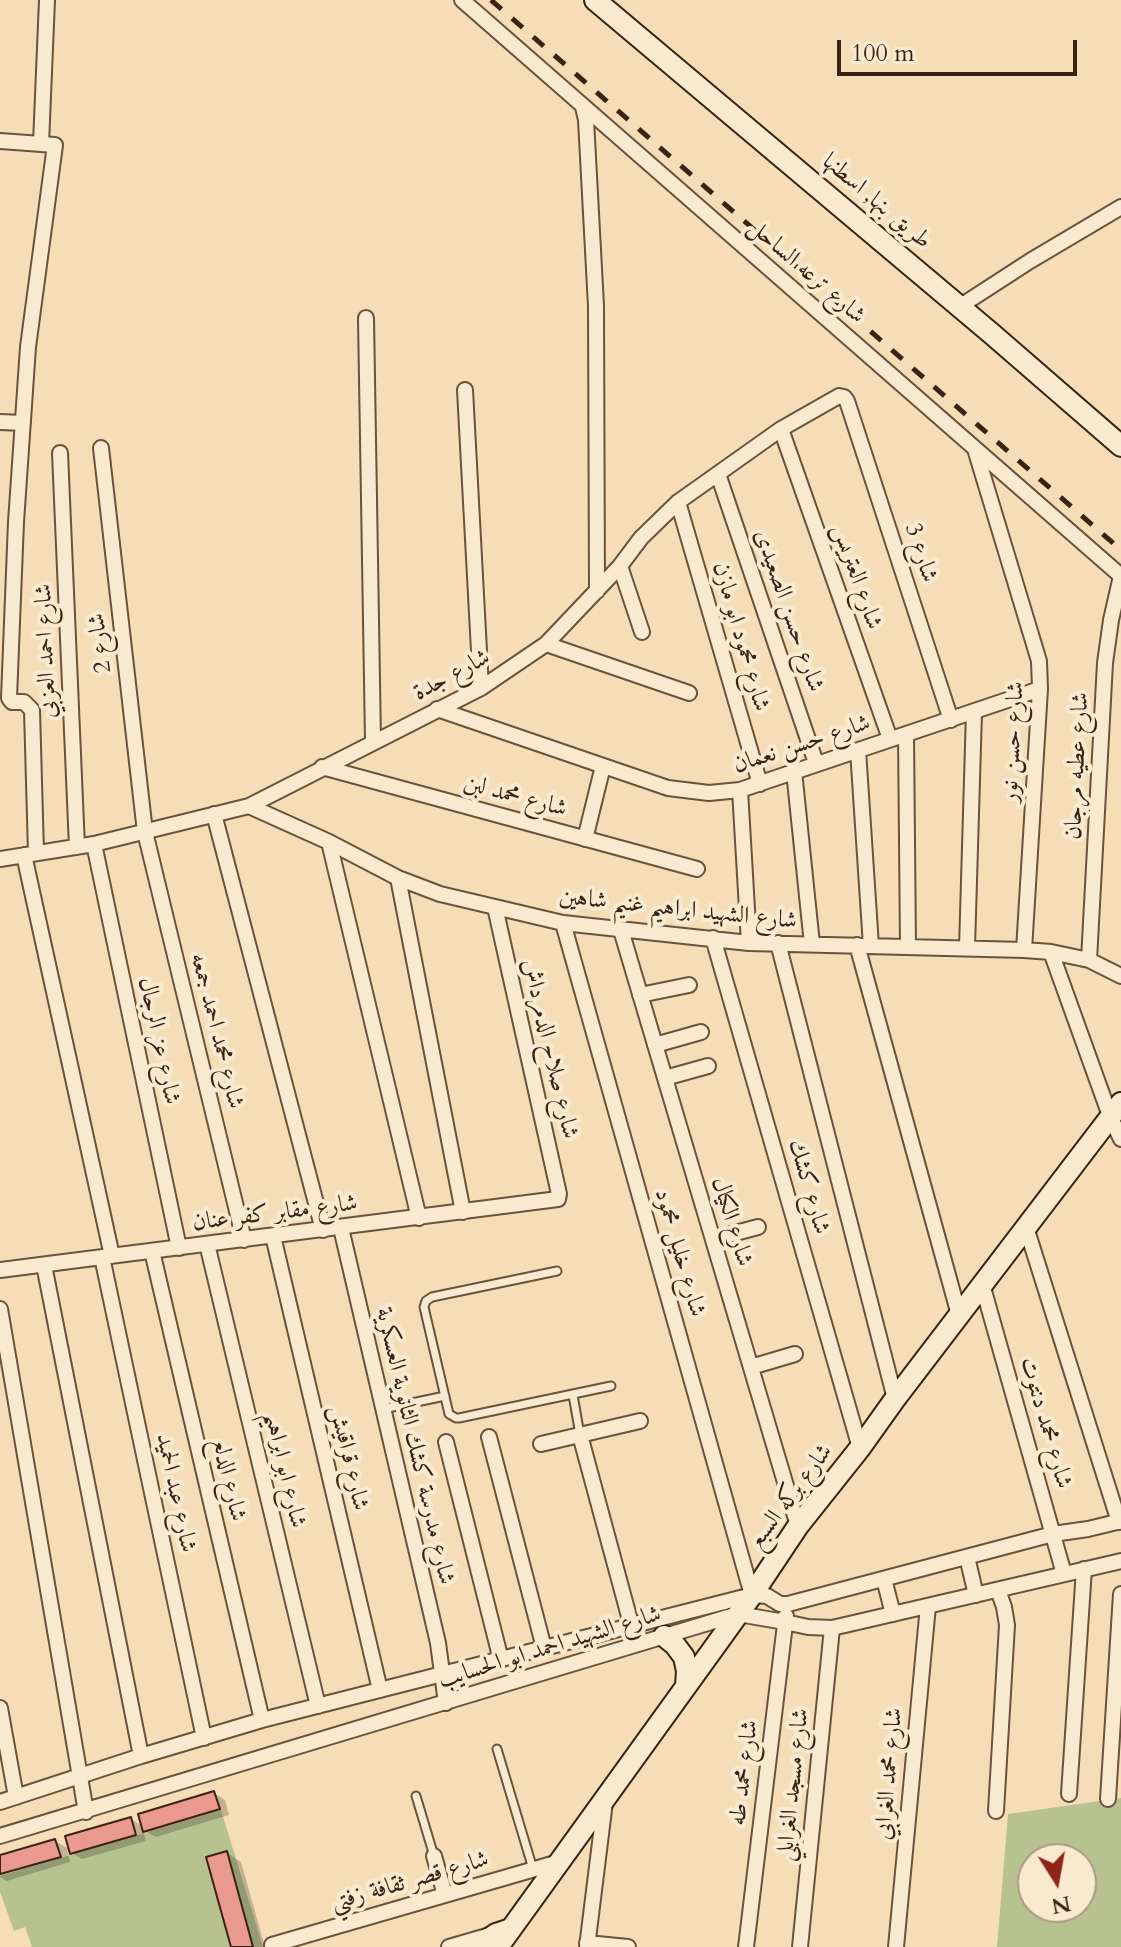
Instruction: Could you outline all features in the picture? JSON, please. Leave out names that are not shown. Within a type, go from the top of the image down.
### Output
[{"type":"main road","name":"طريق بنها, اسطنها","points":[[595,0],[1121,446]]},
{"type":"main road","name":"شارع بركه السبع","points":[[477,1947],[502,1940],[752,1595],[798,1526],[1116,1110]]},
{"type":"main road","points":[[664,1636],[684,1657],[686,1686]]},
{"type":"street","points":[[0,422],[23,423],[48,144],[47,0]]},
{"type":"street","name":"شارع ترعه الساحل","points":[[462,0],[1121,576]]},
{"type":"street","points":[[582,106],[586,120],[596,306],[597,591]]},
{"type":"street","points":[[0,141],[48,144]]},
{"type":"street","points":[[959,307],[1121,207]]},
{"type":"street","points":[[366,318],[373,741]]},
{"type":"street","points":[[465,390],[481,688]]},
{"type":"street","name":"شارع جدة","points":[[0,859],[94,844],[249,806],[481,688],[546,644],[620,566],[641,538],[678,502],[781,429],[839,396],[847,401]]},
{"type":"street","name":"شارع 3","points":[[847,401],[951,720]]},
{"type":"street","name":"شارع عبد الحميد","points":[[23,423],[9,698],[12,702],[24,702],[32,710],[30,854],[204,1738]]},
{"type":"street","name":"شارع العتريس","points":[[781,429],[890,739]]},
{"type":"street","name":"شارع 2","points":[[101,448],[145,832]]},
{"type":"street","name":"شارع حسن نور","points":[[975,449],[1039,661],[1040,689],[1024,950]]},
{"type":"street","name":"شارع احمد العزبي","points":[[60,453],[77,847]]},
{"type":"street","name":"شارع حسن الصعيدى","points":[[718,474],[816,763]]},
{"type":"street","name":"شارع محمود ابو مازن","points":[[678,502],[760,784]]},
{"type":"street","points":[[620,566],[642,632]]},
{"type":"street","name":"شارع عطيه مرجان","points":[[1089,960],[1105,663],[1121,576]]},
{"type":"street","points":[[546,644],[689,693]]},
{"type":"street","name":"شارع حسن نعمان","points":[[437,709],[668,788],[700,793],[740,790],[760,784],[1040,689]]},
{"type":"street","points":[[967,948],[974,712]]},
{"type":"street","points":[[906,734],[908,947]]},
{"type":"street","points":[[858,750],[864,946],[959,1315]]},
{"type":"street","points":[[585,839],[603,766]]},
{"type":"street","name":"شارع محمد لبن","points":[[322,767],[697,869]]},
{"type":"street","points":[[794,771],[812,944]]},
{"type":"street","points":[[740,790],[749,943]]},
{"type":"street","name":"شارع الشهيد ابراهيم غنيم شاهين","points":[[249,806],[398,878],[440,894],[563,923],[749,943],[1051,952],[1089,960],[1121,976]]},
{"type":"street","points":[[214,814],[323,1230]]},
{"type":"street","name":"شارع محمد احمد جمعه","points":[[145,832],[244,1240]]},
{"type":"street","points":[[329,842],[419,1218]]},
{"type":"street","name":"شارع عز الرجال","points":[[94,844],[179,1248]]},
{"type":"street","points":[[398,878],[463,1212]]},
{"type":"street","name":"شارع صلاح الدمرداش","points":[[495,907],[559,1194],[556,1200]]},
{"type":"street","name":"شارع خليل محمود","points":[[563,923],[752,1595]]},
{"type":"street","name":"شارع الكيال","points":[[621,930],[798,1526]]},
{"type":"street","name":"شارع كشك","points":[[713,938],[860,1448]]},
{"type":"street","points":[[778,943],[895,1399]]},
{"type":"street","points":[[1051,952],[1116,1110],[1121,1139]]},
{"type":"street","points":[[640,995],[689,985]]},
{"type":"street","points":[[655,1045],[701,1032]]},
{"type":"street","points":[[665,1078],[708,1066]]},
{"type":"street","name":"شارع مقابر كفر عنان","points":[[0,1270],[556,1200]]},
{"type":"street","points":[[713,1239],[758,1227]]},
{"type":"street","points":[[1026,1227],[1120,1522]]},
{"type":"street","name":"شارع مدرسة كشك الثانوية العسكرية","points":[[341,1228],[438,1643],[446,1703]]},
{"type":"street","name":"شارع قراقيش","points":[[273,1236],[380,1690]]},
{"type":"street","name":"شارع ابو ابراهيم","points":[[207,1244],[318,1706]]},
{"type":"street","name":"شارع الدلع","points":[[152,1251],[262,1720]]},
{"type":"street","points":[[44,1265],[141,1756]]},
{"type":"street","name":"شارع محمد دنتوت","points":[[982,1284],[1064,1574]]},
{"type":"street","points":[[0,1309],[86,1812]]},
{"type":"street","points":[[751,1367],[795,1354]]},
{"type":"street","points":[[541,1444],[640,1421]]},
{"type":"street","points":[[580,1435],[637,1646]]},
{"type":"street","points":[[489,1437],[544,1648]]},
{"type":"street","points":[[446,1442],[501,1660]]},
{"type":"street","name":"شارع الشهيد احمد ابو الحسايب","points":[[0,1802],[262,1720],[752,1595],[767,1596],[780,1604],[788,1604],[1053,1534],[1120,1522]]},
{"type":"street","points":[[967,1557],[976,1595]]},
{"type":"street","name":"شارع الشهيد احمد ابو الحسايب","points":[[0,1836],[738,1614],[808,1627],[832,1628],[1121,1561]]},
{"type":"street","points":[[1069,1794],[1084,1569]]},
{"type":"street","points":[[884,1579],[893,1614]]},
{"type":"street","points":[[996,1811],[1007,1625],[998,1590]]},
{"type":"street","points":[[1108,1799],[1121,1594]]},
{"type":"street","name":"شارع محمد طه","points":[[746,1947],[788,1604]]},
{"type":"street","name":"شارع محمد الغرابي","points":[[896,1947],[928,1606]]},
{"type":"street","name":"شارع مسجد الغرابلي","points":[[800,1947],[832,1628]]},
{"type":"street","points":[[0,1708],[16,1797]]},
{"type":"street","points":[[605,1798],[587,1945],[628,1947]]},
{"type":"street","points":[[434,1856],[445,1895]]},
{"type":"street","name":"شارع قصر ثقافة زفتي","points":[[272,1945],[559,1862]]},
{"type":"street","points":[[449,1947],[502,1940]]},
{"type":"lane","points":[[557,1271],[432,1297],[426,1301],[424,1307],[449,1414],[456,1418],[611,1386]]},
{"type":"lane","points":[[573,1395],[580,1435]]},
{"type":"lane","points":[[383,1409],[445,1396]]},
{"type":"lane","points":[[497,1749],[533,1869]]},
{"type":"lane","points":[[416,1796],[434,1856]]},
{"type":"green space","points":[[1121,1798],[1121,1947],[997,1947],[1008,1814]]},
{"type":"green space","points":[[221,1810],[263,1947],[32,1947],[25,1927],[14,1931],[0,1892],[0,1876]]},
{"type":"building","points":[[214,1791],[220,1809],[143,1832],[138,1814]]},
{"type":"building","points":[[131,1817],[136,1835],[70,1854],[65,1836]]},
{"type":"building","points":[[55,1839],[61,1857],[0,1874],[0,1855]]},
{"type":"building","points":[[227,1851],[253,1947],[231,1947],[206,1857]]},
{"type":"railway","points":[[491,0],[1121,550]]}]
